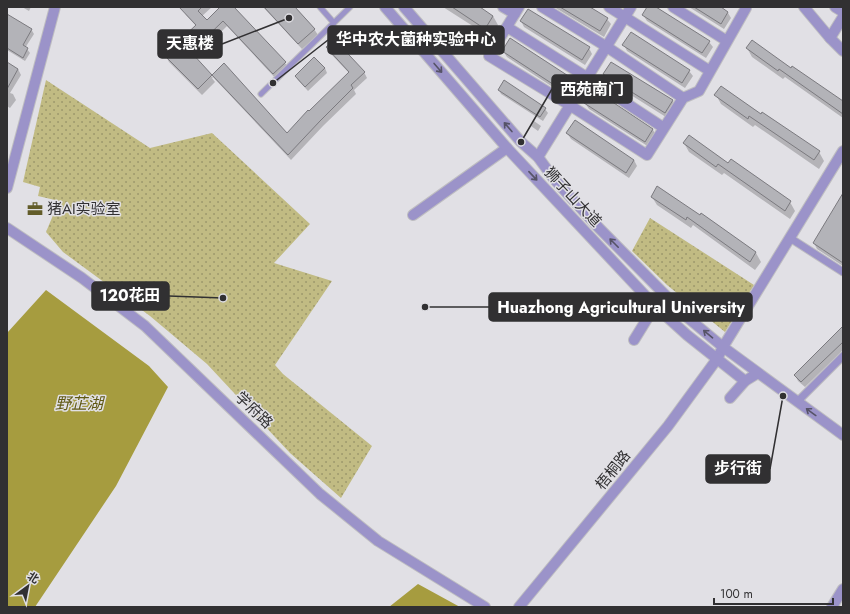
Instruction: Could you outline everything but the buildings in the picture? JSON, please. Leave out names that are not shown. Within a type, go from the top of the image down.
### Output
[{"type":"street","points":[[7,188],[55,7]]},
{"type":"street","name":"狮子山大道","points":[[385,7],[507,148],[655,306],[687,335],[745,381]]},
{"type":"street","name":"狮子山大道","points":[[404,7],[521,142],[538,157],[554,179],[599,228],[688,318],[723,347],[843,435]]},
{"type":"street","points":[[503,7],[517,11],[489,56],[647,155],[683,98],[699,91],[746,8],[745,7]]},
{"type":"street","points":[[542,7],[607,47],[683,98]]},
{"type":"street","points":[[609,7],[710,71]]},
{"type":"street","points":[[538,157],[631,7]]},
{"type":"street","points":[[673,7],[727,41]]},
{"type":"street","points":[[804,7],[843,51]]},
{"type":"street","points":[[835,7],[843,12]]},
{"type":"street","points":[[830,38],[843,17]]},
{"type":"street","points":[[507,27],[664,128]]},
{"type":"street","points":[[413,215],[507,148]]},
{"type":"street","name":"梧桐路","points":[[519,607],[668,426],[717,359],[843,151]]},
{"type":"street","name":"学府路","points":[[7,228],[82,278],[145,326],[320,494],[378,541],[486,607]]},
{"type":"street","points":[[790,238],[843,272]]},
{"type":"street","points":[[634,340],[655,306]]},
{"type":"street","points":[[797,402],[843,356]]},
{"type":"street","points":[[730,398],[745,381],[758,373]]},
{"type":"street","points":[[832,607],[843,589]]},
{"type":"lane","points":[[320,7],[334,23]]},
{"type":"lane","points":[[261,94],[350,7]]},
{"type":"shaded area","points":[[46,80],[150,148],[212,133],[310,224],[274,263],[332,281],[275,365],[283,374],[372,446],[341,498],[290,453],[207,364],[150,316],[63,252],[46,232],[59,201],[38,196],[40,187],[23,182]]},
{"type":"shaded area","points":[[650,218],[754,285],[725,332],[667,285],[632,251]]},
{"type":"water","name":"野芷湖","points":[[46,290],[149,366],[168,387],[116,486],[35,607],[7,607],[7,333]]},
{"type":"water","points":[[418,584],[460,607],[389,607]]},
{"type":"place","name":"天惠楼","points":[[289,18]]},
{"type":"place","name":"华中农大菌种实验中心","points":[[273,83]]},
{"type":"place","name":"西苑南门","points":[[521,142]]},
{"type":"place","name":"猪AI实验室","points":[[35,209]]},
{"type":"place","name":"120花田","points":[[223,298]]},
{"type":"place","name":"Huazhong Agricultural University","points":[[425,307]]},
{"type":"place","name":"步行街","points":[[783,396]]}]
